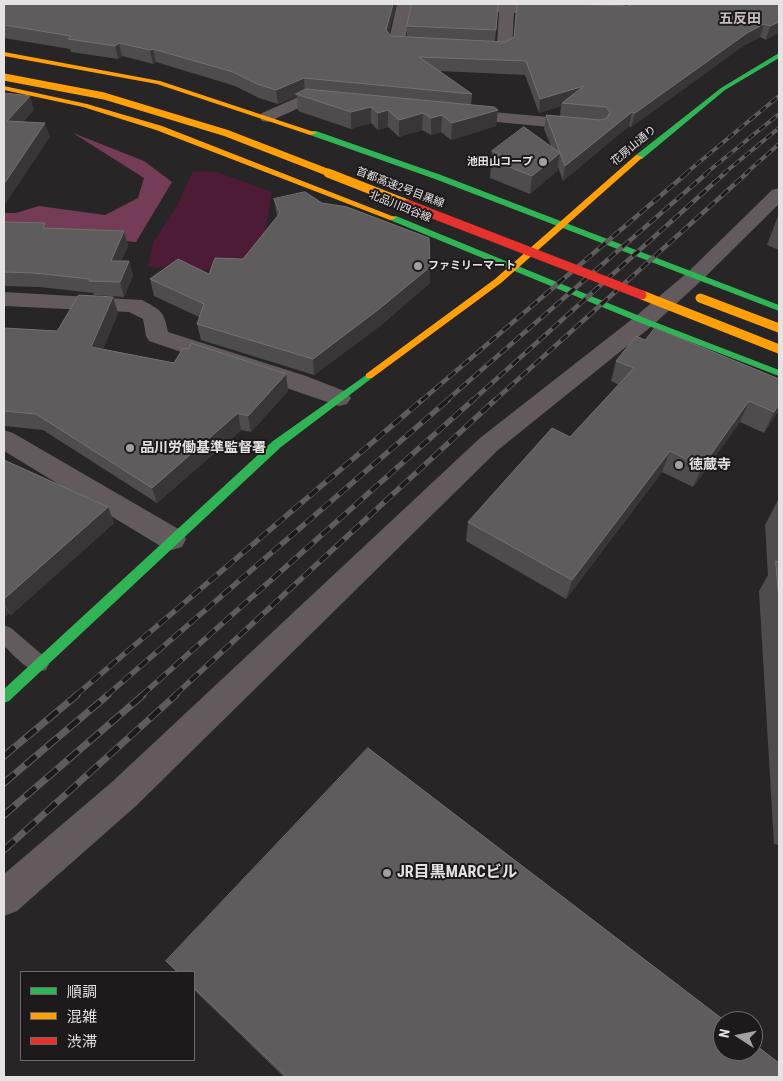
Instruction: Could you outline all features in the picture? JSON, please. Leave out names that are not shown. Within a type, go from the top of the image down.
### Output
[{"type":"main road","points":[[4,54],[158,82],[268,116],[438,177],[779,308]]},
{"type":"main road","name":"花房山通り","points":[[4,697],[172,539],[278,444],[498,280],[512,266],[723,89],[779,55]]},
{"type":"main road","points":[[4,64],[118,84],[156,94],[242,122]]},
{"type":"main road","name":"首都高速2号目黒線","points":[[4,77],[104,96],[226,133],[779,349]]},
{"type":"main road","name":"北品川四谷線","points":[[4,88],[85,105],[159,128],[779,373]]},
{"type":"main road","points":[[529,232],[557,243]]},
{"type":"main road","points":[[668,285],[779,328]]},
{"type":"street","points":[[507,6],[504,49],[396,44],[404,4],[507,6],[565,10]]},
{"type":"street","points":[[268,116],[305,99],[344,102]]},
{"type":"street","points":[[441,112],[597,127]]},
{"type":"street","points":[[4,898],[125,793],[489,444],[644,321],[695,276],[779,194]]},
{"type":"street","points":[[4,299],[134,306],[154,316],[157,336],[298,382],[339,398]]},
{"type":"street","points":[[4,439],[172,539]]},
{"type":"lane","points":[[4,634],[39,664]]},
{"type":"shaded area","points":[[73,133],[144,161],[172,182],[136,242],[4,231],[4,213],[16,213],[39,206],[105,215],[138,198],[144,178]]},
{"type":"shaded area","points":[[193,171],[217,172],[272,192],[260,262],[251,269],[197,270],[148,267],[153,243],[178,204]]},
{"type":"building","points":[[4,4],[393,4],[386,30],[391,36],[505,42],[514,37],[517,4],[627,6],[638,4],[779,4],[779,22],[770,26],[764,24],[747,33],[635,113],[632,112],[565,166],[546,115],[600,120],[607,118],[610,112],[606,107],[562,103],[584,86],[540,99],[526,61],[419,57],[472,94],[304,78],[276,90],[257,84],[233,72],[153,49],[150,50],[119,43],[115,46],[68,39],[71,36],[4,25]]},
{"type":"building","points":[[412,4],[498,4],[496,30],[407,26]]},
{"type":"building","points":[[306,89],[494,107],[498,110],[452,123],[442,115],[431,118],[423,113],[399,120],[388,110],[378,113],[371,107],[351,112],[296,94]]},
{"type":"building","points":[[4,93],[30,96],[7,121],[45,123],[4,184]]},
{"type":"building","points":[[524,127],[560,153],[532,176],[492,160],[500,154],[492,151]]},
{"type":"building","points":[[305,192],[322,203],[347,207],[429,238],[430,267],[313,359],[197,324],[204,304],[150,279],[178,259],[209,274],[215,258],[243,259],[280,213],[274,199]]},
{"type":"building","points":[[4,222],[45,223],[43,228],[124,231],[111,261],[129,261],[120,282],[89,281],[90,279],[4,272]]},
{"type":"building","points":[[79,295],[113,297],[91,347],[174,363],[183,348],[189,349],[191,343],[286,374],[248,416],[238,413],[152,488],[36,414],[4,411],[4,328],[57,331]]},
{"type":"building","points":[[655,328],[779,379],[779,404],[774,412],[749,401],[702,467],[670,451],[572,580],[468,522],[552,428],[570,437],[634,368],[616,361],[636,336],[645,340]]},
{"type":"building","points":[[4,460],[108,507],[4,599]]},
{"type":"building","points":[[776,561],[779,562],[779,601]]},
{"type":"building","name":"JR目黒MARCビル","points":[[368,748],[713,1012],[713,1061],[763,1061],[763,1051],[779,1063],[779,1077],[287,1077],[195,989],[195,971],[177,971],[166,961]]},
{"type":"railway","points":[[685,174],[779,96]]},
{"type":"railway","points":[[705,174],[779,114]]},
{"type":"railway","points":[[723,174],[779,128]]},
{"type":"railway","points":[[745,174],[779,144]]},
{"type":"railway","points":[[421,401],[687,173]]},
{"type":"railway","points":[[446,401],[707,173]]},
{"type":"railway","points":[[472,401],[725,173]]},
{"type":"railway","points":[[494,401],[747,173]]},
{"type":"railway","points":[[75,696],[422,400]]},
{"type":"railway","points":[[106,696],[448,400]]},
{"type":"railway","points":[[141,696],[473,400]]},
{"type":"railway","points":[[174,696],[495,400]]},
{"type":"railway","points":[[4,756],[77,695]]},
{"type":"railway","points":[[4,783],[108,695]]},
{"type":"railway","points":[[4,815],[143,695]]},
{"type":"railway","points":[[4,850],[176,695]]},
{"type":"traffic: fast","points":[[639,157],[723,89],[779,55]]},
{"type":"traffic: fast","points":[[313,133],[438,177],[779,308]]},
{"type":"traffic: fast","points":[[393,218],[644,321],[779,373]]},
{"type":"traffic: fast","points":[[4,697],[277,444],[369,376]]},
{"type":"traffic: slow","points":[[4,54],[158,82],[313,133]]},
{"type":"traffic: slow","points":[[4,77],[104,96],[226,133],[407,204]]},
{"type":"traffic: slow","points":[[4,88],[85,105],[159,128],[393,218]]},
{"type":"traffic: slow","points":[[369,376],[498,281],[639,157]]},
{"type":"traffic: slow","points":[[642,295],[779,349]]},
{"type":"traffic: slow","points":[[700,298],[779,328]]},
{"type":"traffic: jam","points":[[407,204],[642,295]]},
{"type":"place","name":"池田山コープ","points":[[543,162]]},
{"type":"place","name":"ファミリーマート","points":[[418,266]]},
{"type":"place","name":"品川労働基準監督署","points":[[130,448]]},
{"type":"place","name":"徳蔵寺","points":[[679,465]]},
{"type":"place","name":"JR目黒MARCビル","points":[[387,873]]},
{"type":"district","name":"五反田","points":[[740,19]]}]
